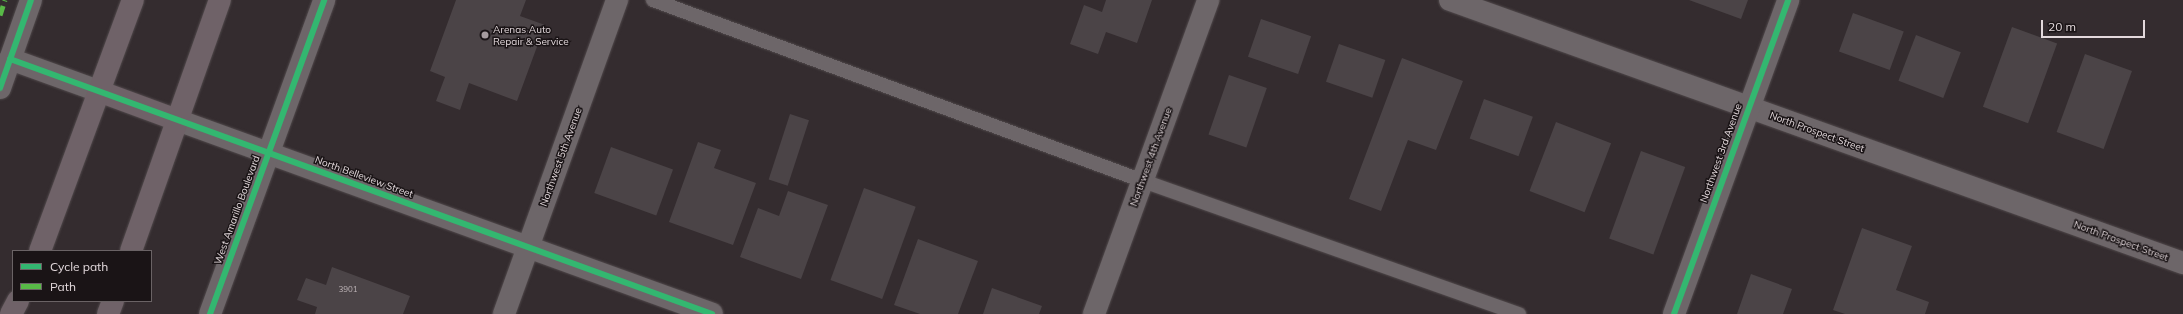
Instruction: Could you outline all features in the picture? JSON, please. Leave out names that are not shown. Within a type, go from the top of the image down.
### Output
[{"type":"highway","points":[[40,250],[133,0]]},
{"type":"highway","points":[[131,250],[220,0]]},
{"type":"highway","name":"North Belleview Street","points":[[100,92],[177,120]]},
{"type":"highway","points":[[11,314],[17,302]]},
{"type":"highway","points":[[17,314],[22,302]]},
{"type":"highway","points":[[108,314],[113,302]]},
{"type":"highway","points":[[114,314],[118,302]]},
{"type":"street","points":[[0,88],[31,0]]},
{"type":"street","name":"West Amarillo Boulevard","points":[[210,314],[324,0]]},
{"type":"street","name":"Northwest 5th Avenue","points":[[504,314],[617,0]]},
{"type":"street","name":"Northwest 4th Avenue","points":[[1094,314],[1208,0]]},
{"type":"street","name":"North Prospect Street","points":[[1450,0],[2183,263]]},
{"type":"street","name":"Northwest 3rd Avenue","points":[[1674,314],[1788,0]]},
{"type":"street","name":"North Belleview Street","points":[[10,59],[100,92]]},
{"type":"street","name":"North Belleview Street","points":[[177,120],[712,314]]},
{"type":"lane","points":[[653,0],[1143,181],[1519,314]]},
{"type":"building","points":[[456,0],[526,0],[520,16],[545,25],[517,101],[469,83],[460,110],[436,101],[445,77],[430,71]]},
{"type":"building","points":[[1106,0],[1152,0],[1137,43],[1106,32],[1098,54],[1070,44],[1084,5],[1102,12]]},
{"type":"building","points":[[1689,0],[1748,0],[1741,19]]},
{"type":"building","points":[[1853,13],[1904,31],[1890,70],[1839,52]]},
{"type":"building","points":[[1261,19],[1311,36],[1298,74],[1248,57]]},
{"type":"building","points":[[2012,27],[2057,43],[2028,123],[1983,107]]},
{"type":"building","points":[[1916,35],[1961,52],[1943,98],[1898,81]]},
{"type":"building","points":[[1339,44],[1385,60],[1372,98],[1326,82]]},
{"type":"building","points":[[2085,54],[2132,71],[2104,149],[2057,132]]},
{"type":"building","points":[[1402,58],[1463,81],[1436,150],[1408,140],[1381,211],[1349,199]]},
{"type":"building","points":[[1229,75],[1267,88],[1246,148],[1208,135]]},
{"type":"building","points":[[1484,99],[1533,117],[1518,156],[1470,138]]},
{"type":"building","points":[[790,114],[809,120],[788,186],[769,180]]},
{"type":"building","points":[[1556,122],[1611,143],[1585,212],[1529,191]]},
{"type":"building","points":[[698,142],[721,150],[714,168],[756,183],[733,245],[669,222]]},
{"type":"building","points":[[611,147],[673,170],[656,216],[594,193]]},
{"type":"building","points":[[1641,151],[1685,167],[1653,254],[1609,238]]},
{"type":"building","points":[[864,188],[916,207],[882,299],[830,280]]},
{"type":"building","points":[[788,191],[828,205],[801,279],[740,257],[758,208],[779,216]]},
{"type":"building","points":[[1862,228],[1912,246],[1896,290],[1929,302],[1925,314],[1845,314],[1833,310]]},
{"type":"building","points":[[918,239],[978,261],[958,314],[920,314],[894,305]]},
{"type":"building","points":[[332,267],[410,296],[403,314],[315,314],[317,307],[297,300],[306,278],[326,285]]},
{"type":"building","points":[[1751,274],[1792,289],[1783,314],[1737,314]]},
{"type":"building","points":[[992,288],[1042,306],[1039,314],[983,314]]},
{"type":"marked path","points":[[0,15],[5,0]]},
{"type":"cycle path","points":[[0,88],[31,0]]},
{"type":"cycle path","points":[[210,314],[324,0]]},
{"type":"cycle path","points":[[1674,314],[1788,0]]},
{"type":"cycle path","points":[[10,59],[712,314]]},
{"type":"place","name":"Arenas Auto Repair & Service","points":[[485,35]]}]
